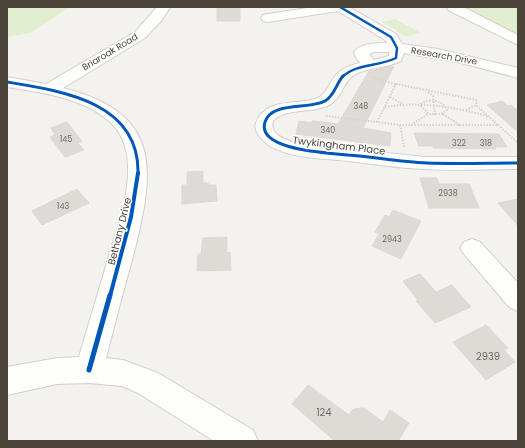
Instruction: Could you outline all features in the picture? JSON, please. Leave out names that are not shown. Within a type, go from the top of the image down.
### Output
[{"type":"street","name":"Briaroak Road","points":[[49,88],[140,35],[158,17],[164,7]]},
{"type":"street","points":[[268,18],[340,7],[391,37],[397,48]]},
{"type":"street","points":[[453,7],[518,41]]},
{"type":"street","name":"Twykingham Place","points":[[397,48],[396,58],[354,69],[346,74],[340,81],[330,99],[316,104],[283,109],[273,113],[268,117],[264,126],[264,131],[268,135],[289,147],[407,162],[518,163]]},
{"type":"street","name":"Research Drive","points":[[397,48],[464,58],[518,73]]},
{"type":"street","name":"Bethany Drive","points":[[7,82],[49,88],[78,98],[104,110],[119,120],[129,135],[138,164],[135,206],[88,370]]},
{"type":"street","points":[[518,82],[516,84],[518,88]]},
{"type":"street","points":[[472,248],[518,300]]},
{"type":"street","points":[[7,381],[56,371],[88,370],[123,373],[148,383],[242,441]]},
{"type":"path","points":[[498,125],[410,126],[377,122],[396,84],[476,100],[477,105],[518,143]]},
{"type":"path","points":[[427,90],[433,96],[435,115]]},
{"type":"path","points":[[433,96],[441,93]]},
{"type":"path","points":[[390,97],[407,105]]},
{"type":"path","points":[[421,106],[423,102],[434,101],[442,103],[447,109]]},
{"type":"path","points":[[384,108],[407,105],[421,106],[463,110],[488,116]]},
{"type":"path","points":[[463,110],[473,108],[477,105]]},
{"type":"path","points":[[421,106],[424,111],[435,115],[443,114],[447,109]]},
{"type":"path","points":[[410,126],[428,113]]},
{"type":"path","points":[[443,114],[461,126]]},
{"type":"path","points":[[451,120],[451,126]]},
{"type":"path","points":[[400,125],[407,162]]},
{"type":"green space","points":[[7,7],[70,7],[30,33],[7,37]]},
{"type":"green space","points":[[466,7],[518,7],[518,36]]},
{"type":"green space","points":[[395,19],[420,32],[407,37],[382,22]]},
{"type":"building","points":[[217,7],[240,7],[240,21],[217,21]]},
{"type":"building","points":[[394,66],[363,128],[391,133],[390,146],[296,134],[299,121],[338,124],[369,71]]},
{"type":"building","points":[[502,101],[508,106],[511,105],[518,111],[518,132],[487,105]]},
{"type":"building","points":[[67,122],[82,141],[78,143],[84,150],[65,157],[50,137],[55,135],[51,128]]},
{"type":"building","points":[[414,133],[499,134],[507,147],[495,147],[496,149],[433,148],[433,146],[419,146]]},
{"type":"building","points":[[203,171],[203,183],[216,185],[217,201],[182,204],[182,185],[187,185],[187,172]]},
{"type":"building","points":[[420,178],[437,178],[439,184],[469,184],[479,208],[429,208]]},
{"type":"building","points":[[77,189],[89,203],[42,225],[32,211]]},
{"type":"building","points":[[518,199],[518,226],[498,203]]},
{"type":"building","points":[[393,210],[421,221],[401,259],[372,246],[379,234],[375,232],[385,215],[389,217]]},
{"type":"building","points":[[227,237],[227,253],[230,252],[231,270],[197,271],[198,254],[201,254],[203,238]]},
{"type":"building","points":[[420,274],[436,292],[452,285],[471,307],[435,323],[416,301],[418,300],[403,281]]},
{"type":"building","points":[[486,325],[508,348],[504,350],[515,362],[486,380],[453,342]]},
{"type":"building","points":[[308,385],[349,415],[353,409],[364,408],[383,422],[390,410],[409,423],[398,441],[335,441],[292,404]]},
{"type":"cycle path","points":[[340,7],[391,37],[397,48],[396,58],[384,63],[358,68],[347,73],[339,81],[333,94],[324,101],[317,104],[285,108],[273,113],[268,117],[264,128],[273,140],[295,149],[394,161],[465,164],[518,163]]},
{"type":"cycle path","points":[[7,82],[51,90],[80,98],[106,111],[122,124],[132,142],[138,161],[138,179],[131,217],[89,370]]}]
